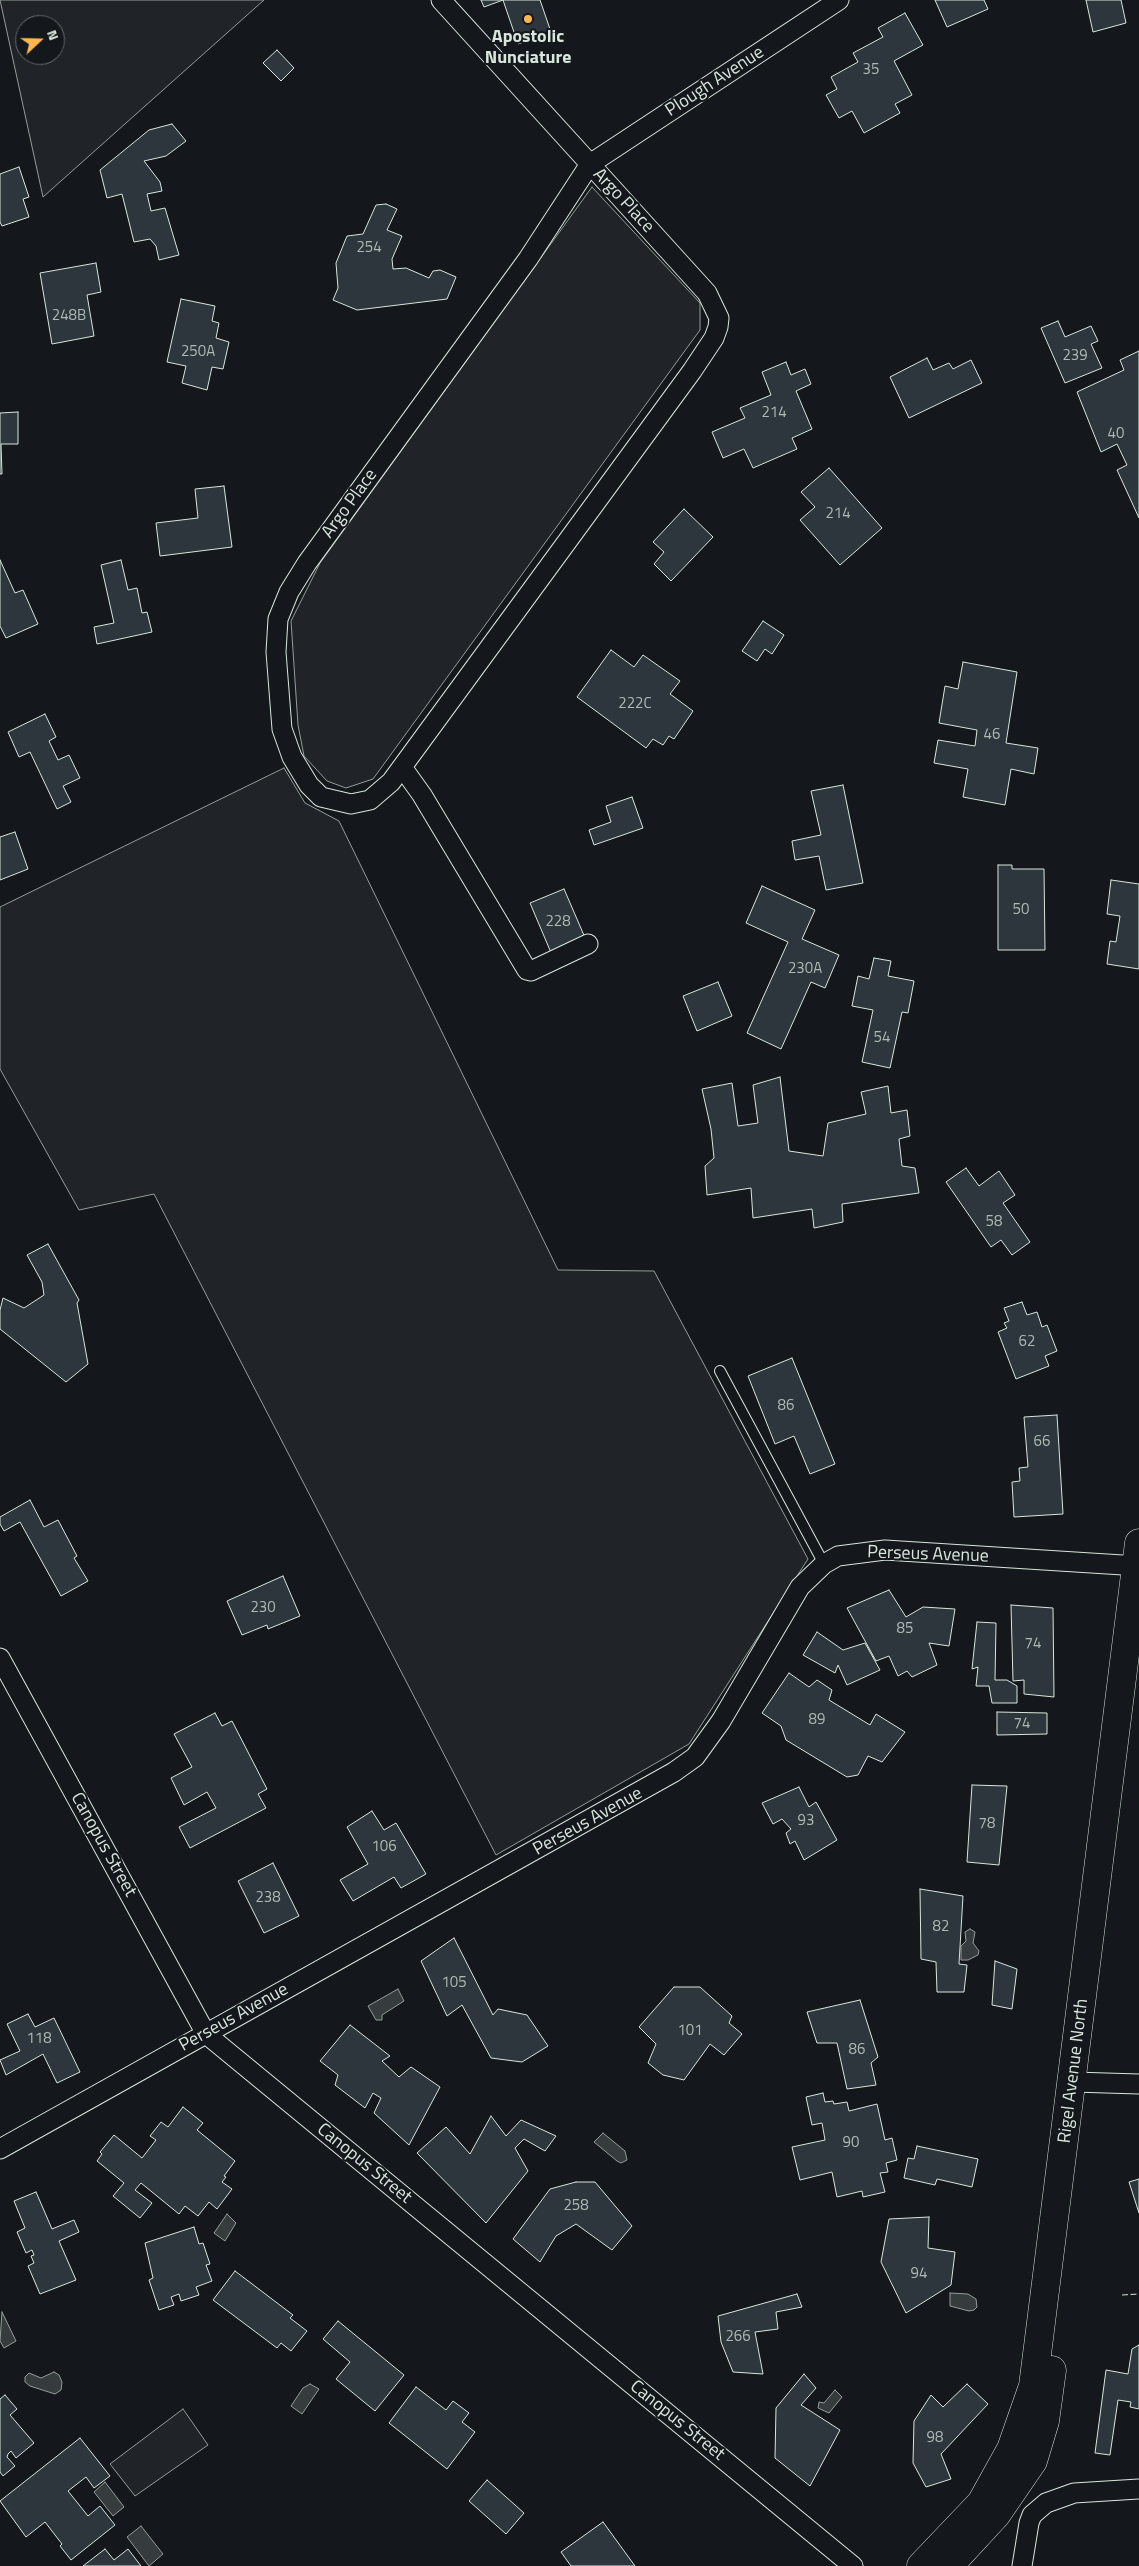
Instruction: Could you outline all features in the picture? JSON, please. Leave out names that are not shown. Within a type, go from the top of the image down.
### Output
[{"type":"main road","name":"Rigel Avenue North","points":[[949,2566],[1008,2500],[1026,2474],[1040,2444],[1054,2359],[1080,2083],[1138,1558]]},
{"type":"main road","name":"Rigel Avenue North","points":[[921,2566],[981,2503],[1011,2449],[1026,2408],[1038,2362],[1139,1684]]},
{"type":"street","points":[[441,0],[590,164]]},
{"type":"street","name":"Plough Avenue","points":[[590,164],[839,0]]},
{"type":"street","name":"Argo Place","points":[[590,164],[707,293],[719,318],[714,338],[692,371],[391,782],[370,800],[351,804],[321,798],[309,785],[292,757],[282,729],[277,684],[278,619],[289,592],[307,563],[528,259],[590,164]]},
{"type":"street","points":[[402,767],[422,795],[527,970],[531,971],[588,944]]},
{"type":"street","name":"Perseus Avenue","points":[[0,2149],[674,1772],[695,1756],[721,1721],[800,1587],[824,1564],[838,1556],[885,1550],[1138,1558]]},
{"type":"street","name":"Canopus Street","points":[[0,1658],[206,2034],[853,2566]]},
{"type":"street","points":[[1080,2083],[1139,2084]]},
{"type":"street","points":[[1022,2566],[1029,2523],[1032,2516],[1046,2503],[1074,2494],[1139,2489]]},
{"type":"lane","points":[[720,1371],[824,1564]]},
{"type":"shaded area","points":[[0,0],[264,0],[43,197]]},
{"type":"shaded area","points":[[592,187],[700,303],[700,330],[373,779],[346,788],[327,781],[304,756],[298,725],[291,621],[320,563]]},
{"type":"shaded area","points":[[284,768],[305,803],[339,821],[558,1270],[654,1271],[808,1559],[689,1744],[496,1855],[154,1194],[79,1210],[0,1069],[0,907]]},
{"type":"shaded area","points":[[970,1929],[975,1932],[973,1943],[979,1951],[978,1955],[968,1960],[961,1960],[961,1946],[966,1941],[965,1932]]},
{"type":"shaded area","points":[[398,1989],[404,2001],[382,2015],[382,2020],[376,2020],[368,2006]]},
{"type":"shaded area","points":[[603,2133],[625,2151],[627,2160],[621,2163],[617,2161],[594,2142]]},
{"type":"shaded area","points":[[227,2214],[236,2223],[225,2241],[214,2233]]},
{"type":"shaded area","points":[[950,2293],[968,2294],[976,2299],[977,2307],[969,2311],[950,2306]]},
{"type":"shaded area","points":[[2,2312],[16,2341],[4,2348],[0,2341]]},
{"type":"shaded area","points":[[54,2372],[59,2375],[62,2382],[61,2390],[55,2394],[30,2386],[25,2382],[25,2377],[29,2373],[41,2378]]},
{"type":"shaded area","points":[[310,2384],[319,2389],[302,2414],[291,2406],[303,2388]]},
{"type":"shaded area","points":[[835,2390],[842,2397],[829,2413],[818,2408],[819,2402],[824,2403]]},
{"type":"shaded area","points":[[183,2409],[208,2445],[135,2496],[110,2464]]},
{"type":"shaded area","points":[[105,2482],[124,2507],[113,2516],[94,2492]]},
{"type":"shaded area","points":[[141,2526],[163,2554],[149,2566],[127,2537]]},
{"type":"building","points":[[481,0],[503,0],[484,7]]},
{"type":"building","name":"Apostolic Nunciature","points":[[503,0],[540,0],[551,32],[518,44]]},
{"type":"building","points":[[935,0],[984,0],[988,9],[947,27]]},
{"type":"building","points":[[1086,0],[1121,0],[1126,23],[1093,32]]},
{"type":"building","points":[[905,13],[923,45],[894,61],[912,95],[895,104],[900,113],[864,133],[852,111],[839,118],[826,95],[837,89],[831,77],[858,62],[853,53],[883,37],[878,28]]},
{"type":"building","points":[[277,50],[294,68],[281,81],[263,63]]},
{"type":"building","points":[[172,124],[186,141],[166,156],[144,161],[160,182],[162,191],[147,194],[151,211],[165,208],[179,255],[159,260],[156,246],[150,239],[134,242],[122,194],[107,198],[100,170],[149,130]]},
{"type":"building","points":[[19,167],[29,197],[23,199],[29,217],[2,226],[0,222],[0,174]]},
{"type":"building","points":[[386,204],[397,209],[387,230],[402,236],[392,259],[393,269],[406,268],[429,278],[433,271],[440,270],[456,277],[447,299],[357,310],[333,300],[338,288],[336,263],[347,236],[363,234],[376,205]]},
{"type":"building","points":[[96,263],[101,292],[87,295],[94,336],[52,344],[40,273]]},
{"type":"building","points":[[181,299],[215,306],[212,321],[219,323],[216,338],[229,342],[223,369],[212,367],[207,390],[182,383],[186,366],[167,362]]},
{"type":"building","points":[[1058,321],[1065,337],[1091,326],[1098,341],[1091,344],[1102,368],[1065,383],[1041,328]]},
{"type":"building","points":[[1139,351],[1139,518],[1117,470],[1127,465],[1117,444],[1101,452],[1077,392],[1124,370],[1120,360]]},
{"type":"building","points":[[927,358],[933,370],[949,363],[953,369],[971,360],[982,383],[909,418],[890,377]]},
{"type":"building","points":[[786,362],[791,375],[805,369],[811,384],[796,391],[812,429],[792,438],[797,449],[753,468],[744,449],[723,458],[712,432],[745,418],[740,408],[771,395],[762,372]]},
{"type":"building","points":[[18,412],[18,444],[1,444],[2,474],[0,474],[0,413]]},
{"type":"building","points":[[829,468],[882,528],[840,565],[800,520],[815,507],[801,492]]},
{"type":"building","points":[[224,486],[232,547],[160,556],[156,523],[198,518],[195,489]]},
{"type":"building","points":[[684,509],[713,537],[671,581],[654,564],[664,552],[653,542]]},
{"type":"building","points":[[0,560],[15,593],[23,590],[38,624],[6,638],[0,626]]},
{"type":"building","points":[[121,560],[128,590],[137,588],[142,613],[147,612],[152,632],[97,644],[94,627],[114,623],[101,565]]},
{"type":"building","points":[[763,621],[784,635],[772,654],[765,649],[757,661],[742,651]]},
{"type":"building","points":[[611,650],[634,667],[643,655],[680,681],[670,694],[693,711],[674,739],[669,736],[663,745],[653,739],[646,748],[577,697]]},
{"type":"building","points":[[963,662],[1017,672],[1006,743],[1038,748],[1034,774],[1011,769],[1005,805],[963,797],[968,769],[934,763],[938,740],[975,746],[977,730],[939,723],[945,686],[958,689]]},
{"type":"building","points":[[45,714],[56,737],[49,741],[58,760],[69,755],[80,778],[63,786],[71,802],[57,809],[30,752],[19,757],[8,732]]},
{"type":"building","points":[[843,785],[863,883],[826,890],[819,856],[795,860],[792,841],[821,835],[811,791]]},
{"type":"building","points":[[632,797],[643,828],[594,845],[589,830],[611,822],[606,806]]},
{"type":"building","points":[[15,832],[28,869],[0,880],[0,837]]},
{"type":"building","points":[[998,865],[1012,865],[1012,869],[1044,869],[1045,950],[998,950]]},
{"type":"building","points":[[1111,880],[1139,884],[1139,969],[1107,964],[1110,941],[1116,942],[1120,916],[1107,914]]},
{"type":"building","points":[[762,886],[815,910],[802,939],[839,955],[825,988],[811,982],[781,1049],[747,1033],[788,942],[746,923]]},
{"type":"building","points":[[564,889],[586,940],[552,955],[530,903]]},
{"type":"building","points":[[874,958],[891,961],[888,976],[914,981],[908,1013],[902,1012],[890,1068],[862,1062],[873,1010],[852,1006],[858,976],[869,979]]},
{"type":"building","points":[[718,982],[732,1016],[697,1031],[683,996]]},
{"type":"building","points":[[780,1077],[789,1151],[823,1156],[828,1123],[866,1114],[861,1092],[888,1086],[891,1113],[907,1110],[910,1136],[899,1139],[902,1166],[915,1168],[919,1193],[842,1204],[843,1222],[814,1228],[812,1209],[753,1218],[751,1188],[707,1195],[705,1166],[714,1158],[711,1129],[702,1089],[732,1083],[738,1126],[758,1123],[753,1085]]},
{"type":"building","points":[[966,1168],[979,1186],[999,1171],[1015,1195],[1003,1203],[1030,1242],[1012,1255],[1001,1240],[991,1247],[946,1182]]},
{"type":"building","points":[[48,1244],[79,1300],[77,1303],[88,1364],[66,1382],[0,1329],[0,1310],[3,1298],[24,1308],[44,1295],[42,1282],[27,1255]]},
{"type":"building","points":[[1022,1302],[1027,1315],[1037,1312],[1042,1327],[1047,1325],[1057,1351],[1045,1356],[1049,1366],[1016,1379],[998,1332],[1007,1328],[1004,1323],[1009,1321],[1004,1308]]},
{"type":"building","points":[[792,1358],[835,1464],[810,1474],[794,1436],[775,1444],[748,1376]]},
{"type":"building","points":[[1057,1415],[1063,1514],[1014,1517],[1012,1482],[1020,1481],[1019,1468],[1028,1467],[1024,1417]]},
{"type":"building","points":[[30,1500],[44,1527],[58,1520],[77,1556],[74,1558],[88,1581],[61,1596],[20,1522],[4,1531],[0,1524],[0,1517]]},
{"type":"building","points":[[283,1576],[300,1616],[268,1629],[267,1625],[242,1635],[227,1601]]},
{"type":"building","points":[[889,1590],[906,1617],[923,1607],[955,1609],[949,1646],[929,1643],[937,1665],[912,1677],[907,1671],[898,1676],[889,1656],[876,1661],[847,1608]]},
{"type":"building","points":[[1011,1605],[1053,1608],[1054,1697],[1024,1694],[1024,1680],[1013,1681]]},
{"type":"building","points":[[977,1622],[996,1623],[995,1680],[1007,1680],[1017,1686],[1017,1703],[992,1703],[989,1686],[976,1686],[978,1667],[972,1669]]},
{"type":"building","points":[[817,1632],[843,1650],[865,1643],[880,1670],[847,1685],[838,1665],[835,1673],[803,1655]]},
{"type":"building","points":[[789,1673],[809,1687],[817,1680],[832,1690],[829,1700],[870,1725],[876,1714],[905,1732],[882,1762],[868,1756],[858,1775],[847,1777],[786,1740],[781,1726],[762,1713]]},
{"type":"building","points":[[997,1712],[1047,1713],[1047,1734],[997,1735]]},
{"type":"building","points":[[215,1713],[222,1726],[232,1721],[267,1789],[258,1794],[266,1808],[190,1848],[179,1827],[216,1808],[207,1792],[184,1805],[171,1778],[192,1767],[174,1734]]},
{"type":"building","points":[[972,1785],[1007,1786],[999,1865],[967,1862]]},
{"type":"building","points":[[799,1787],[809,1807],[816,1802],[837,1840],[804,1860],[795,1841],[790,1844],[786,1833],[791,1829],[782,1819],[773,1824],[762,1803]]},
{"type":"building","points":[[372,1811],[384,1830],[396,1823],[426,1874],[401,1888],[394,1877],[353,1901],[340,1880],[368,1864],[347,1827]]},
{"type":"building","points":[[273,1863],[299,1916],[264,1933],[238,1881]]},
{"type":"building","points":[[920,1889],[963,1896],[959,1964],[967,1965],[964,1992],[937,1992],[936,1962],[921,1959]]},
{"type":"building","points":[[454,1938],[493,2015],[498,2009],[527,2015],[548,2046],[522,2062],[491,2058],[462,2005],[447,2016],[421,1961]]},
{"type":"building","points":[[995,1961],[1017,1969],[1012,2009],[992,2005]]},
{"type":"building","points":[[674,1987],[700,1987],[732,2016],[729,2023],[742,2034],[724,2055],[710,2044],[684,2080],[663,2075],[648,2063],[656,2044],[639,2027]]},
{"type":"building","points":[[860,2000],[878,2057],[871,2063],[876,2085],[847,2089],[837,2043],[817,2043],[807,2012]]},
{"type":"building","points":[[28,2014],[35,2027],[54,2018],[80,2072],[57,2083],[43,2054],[6,2075],[0,2060],[20,2051],[7,2024]]},
{"type":"building","points":[[350,2025],[390,2056],[382,2061],[399,2077],[411,2067],[440,2087],[409,2145],[374,2113],[381,2098],[373,2093],[365,2108],[335,2085],[338,2075],[320,2061]]},
{"type":"building","points":[[823,2093],[825,2102],[833,2101],[834,2104],[847,2102],[849,2111],[877,2104],[885,2140],[892,2138],[897,2160],[886,2163],[888,2172],[880,2173],[885,2192],[863,2197],[862,2191],[837,2197],[832,2172],[800,2180],[792,2147],[825,2140],[822,2123],[812,2125],[806,2097]]},
{"type":"building","points":[[183,2107],[203,2123],[197,2130],[235,2161],[222,2182],[232,2189],[217,2209],[209,2202],[198,2216],[185,2206],[179,2214],[141,2183],[135,2190],[152,2203],[140,2218],[113,2196],[124,2183],[97,2161],[102,2154],[100,2152],[114,2135],[142,2158],[156,2140],[150,2136],[161,2122],[168,2127]]},
{"type":"building","points":[[491,2116],[506,2136],[521,2120],[556,2136],[545,2151],[524,2139],[515,2148],[528,2171],[486,2223],[417,2153],[446,2127],[470,2154]]},
{"type":"building","points":[[917,2146],[978,2159],[972,2187],[937,2179],[935,2185],[904,2178],[908,2158],[914,2159]]},
{"type":"building","points":[[1139,2179],[1139,2213],[1129,2182]]},
{"type":"building","points":[[576,2182],[595,2182],[632,2226],[612,2250],[576,2224],[556,2236],[540,2262],[513,2239],[550,2189]]},
{"type":"building","points":[[36,2192],[52,2229],[74,2220],[79,2232],[59,2241],[76,2280],[40,2294],[28,2266],[34,2263],[31,2256],[34,2255],[32,2250],[26,2253],[17,2232],[25,2228],[14,2201]]},
{"type":"building","points":[[929,2217],[928,2248],[955,2252],[951,2285],[906,2313],[881,2262],[889,2219]]},
{"type":"building","points":[[194,2227],[199,2244],[203,2243],[210,2264],[206,2265],[212,2281],[196,2287],[199,2295],[181,2301],[179,2294],[171,2297],[174,2305],[159,2310],[149,2280],[153,2278],[145,2243]]},
{"type":"building","points":[[235,2271],[293,2315],[290,2318],[307,2331],[291,2351],[281,2343],[277,2348],[213,2300]]},
{"type":"building","points":[[797,2294],[802,2307],[776,2312],[778,2329],[755,2332],[763,2374],[733,2372],[721,2342],[718,2316]]},
{"type":"building","points":[[338,2321],[404,2375],[375,2411],[336,2379],[350,2362],[323,2339]]},
{"type":"building","points":[[1139,2345],[1139,2409],[1130,2407],[1131,2402],[1118,2400],[1110,2455],[1095,2453],[1106,2370],[1128,2374],[1132,2349]]},
{"type":"building","points":[[804,2374],[816,2388],[801,2405],[840,2430],[810,2486],[775,2458],[776,2408]]},
{"type":"building","points":[[967,2384],[988,2404],[941,2454],[951,2479],[926,2487],[913,2463],[914,2421],[931,2395],[943,2407]]},
{"type":"building","points":[[416,2387],[446,2410],[453,2401],[469,2413],[462,2422],[475,2432],[447,2469],[389,2423]]},
{"type":"building","points":[[5,2395],[17,2409],[10,2415],[34,2443],[16,2458],[11,2451],[8,2454],[7,2457],[15,2466],[3,2476],[0,2472],[0,2399]]},
{"type":"building","points":[[80,2438],[110,2476],[94,2488],[86,2477],[68,2491],[88,2516],[100,2506],[115,2525],[71,2560],[60,2546],[62,2544],[45,2522],[26,2537],[0,2501]]},
{"type":"building","points":[[487,2480],[524,2513],[506,2534],[469,2501]]},
{"type":"building","points":[[603,2522],[635,2566],[571,2566],[561,2552]]},
{"type":"building","points":[[105,2549],[114,2560],[128,2549],[141,2566],[83,2566]]},
{"type":"fence","points":[[1122,2295],[1139,2294]]},
{"type":"place","name":"Apostolic Nunciature","points":[[528,19]]}]
